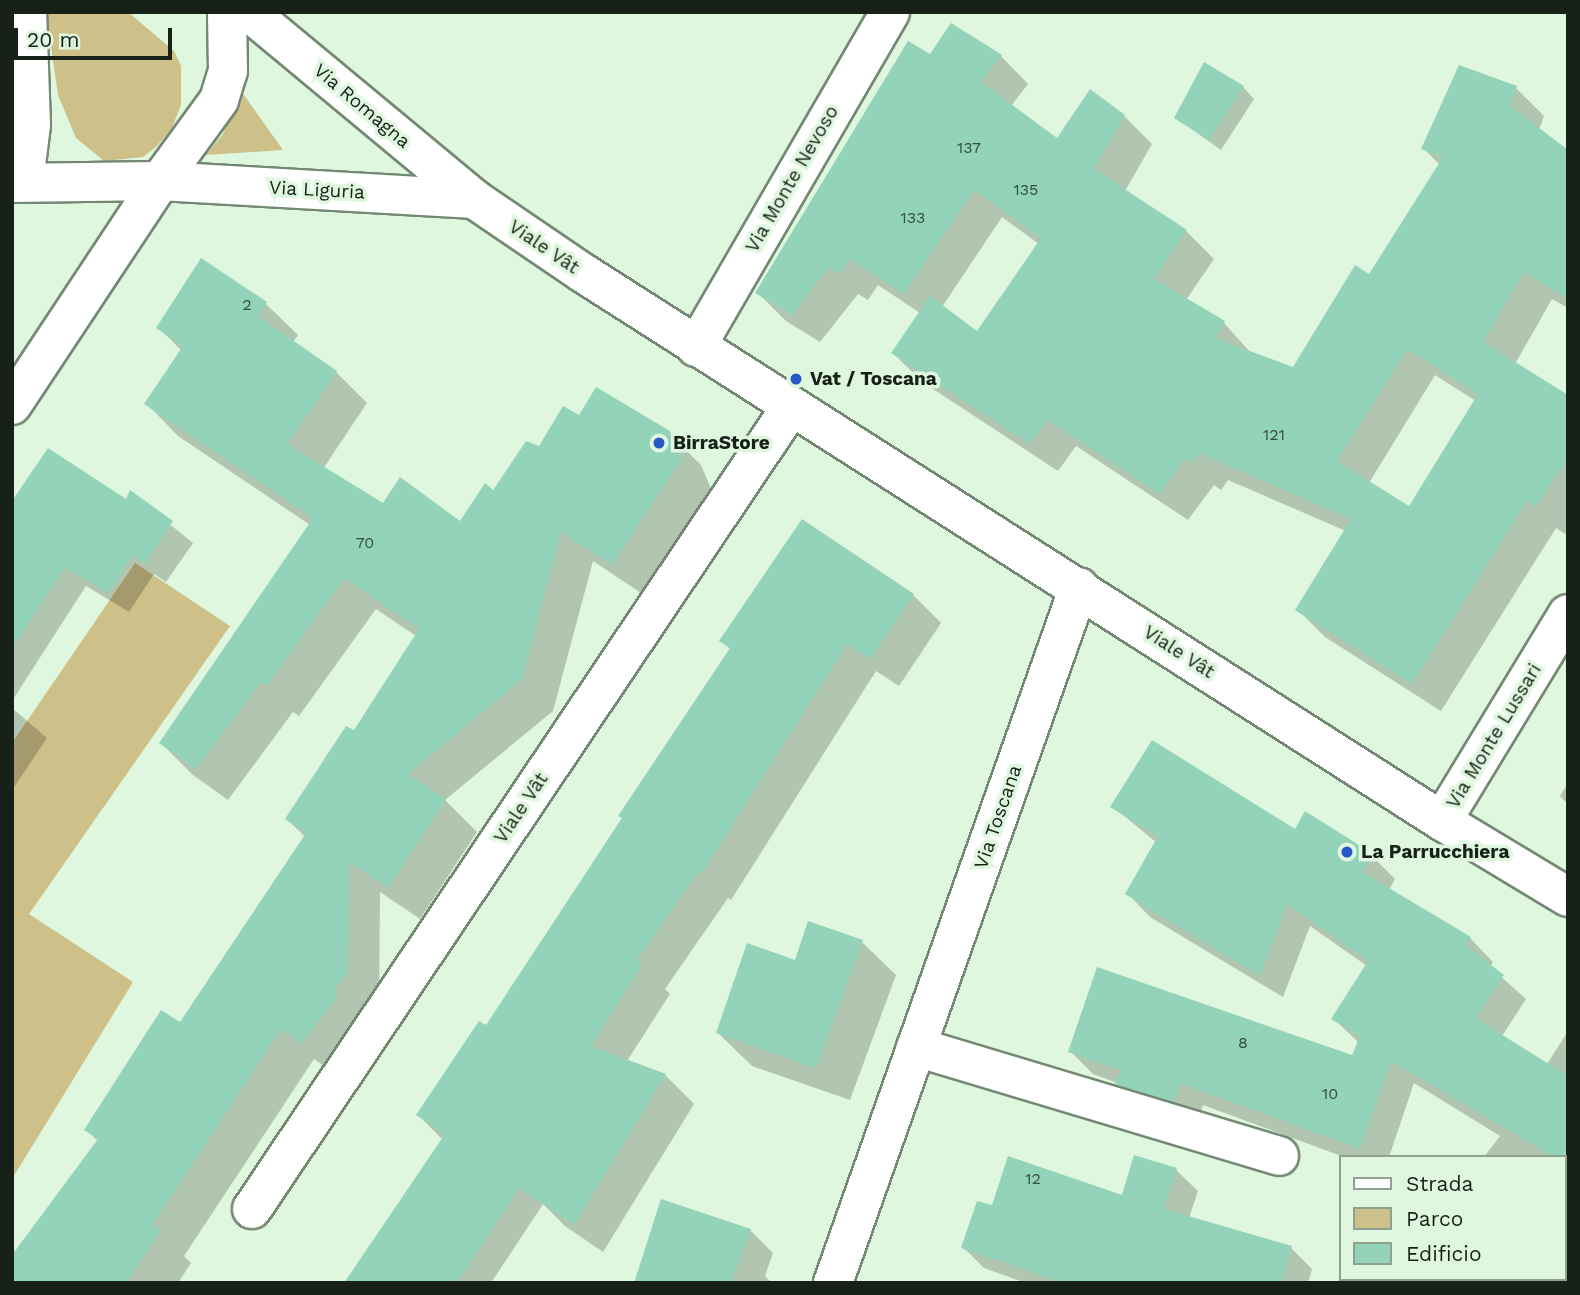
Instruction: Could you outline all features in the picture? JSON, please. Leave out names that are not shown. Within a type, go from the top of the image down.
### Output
[{"type":"street","points":[[18,182],[31,125],[27,12]]},
{"type":"street","points":[[12,405],[160,181],[219,100],[228,71],[228,12]]},
{"type":"street","name":"Via Romagna","points":[[249,12],[474,200]]},
{"type":"street","name":"Via Monte Nevoso","points":[[696,347],[890,12]]},
{"type":"street","name":"Via Liguria","points":[[18,182],[160,181],[474,200]]},
{"type":"street","name":"Viale Vât","points":[[474,200],[696,347],[1079,587],[1442,821],[1568,897]]},
{"type":"street","name":"Viale Vât","points":[[252,1209],[791,407]]},
{"type":"street","name":"Via Toscana","points":[[833,1283],[1079,587]]},
{"type":"street","name":"Via Monte Lussari","points":[[1442,821],[1568,614]]},
{"type":"street","points":[[916,1047],[1279,1156]]},
{"type":"green space","points":[[46,12],[128,12],[174,51],[181,66],[181,105],[172,128],[157,146],[143,157],[104,161],[76,138],[58,95]]},
{"type":"green space","points":[[241,91],[283,150],[206,155],[223,134]]},
{"type":"green space","points":[[135,563],[230,626],[29,914],[133,982],[12,1179],[12,743]]},
{"type":"building","points":[[951,23],[1002,55],[981,82],[1057,138],[1090,89],[1125,115],[1094,169],[1187,230],[1154,279],[1225,321],[1215,338],[1293,367],[1355,265],[1369,274],[1443,157],[1421,149],[1459,65],[1517,86],[1510,106],[1568,150],[1568,299],[1524,272],[1483,342],[1568,395],[1568,457],[1536,507],[1527,501],[1412,684],[1295,610],[1351,519],[1199,453],[1193,463],[1185,458],[1160,494],[1048,420],[1030,444],[891,353],[930,296],[977,331],[1041,238],[974,190],[904,294],[850,259],[839,274],[829,267],[792,315],[755,293],[908,41],[930,54]],"holes":[[[1407,349],[1478,394],[1409,506],[1337,461]]]},
{"type":"building","points":[[1204,62],[1244,86],[1209,140],[1174,118]]},
{"type":"building","points":[[201,258],[267,302],[258,316],[337,371],[287,444],[383,503],[400,477],[460,521],[485,483],[493,490],[526,441],[539,446],[563,406],[579,415],[596,387],[670,431],[682,459],[612,565],[561,532],[522,679],[408,774],[446,799],[388,888],[349,862],[348,972],[335,989],[337,997],[302,1043],[281,1029],[152,1225],[161,1230],[126,1283],[12,1283],[12,1255],[98,1139],[84,1130],[161,1010],[180,1022],[306,833],[285,819],[346,726],[354,730],[419,629],[344,578],[267,686],[261,682],[196,769],[159,743],[313,518],[144,404],[183,346],[156,328]]},
{"type":"building","points":[[48,448],[126,499],[130,490],[173,521],[145,564],[133,555],[108,593],[65,567],[12,649],[12,501]]},
{"type":"building","points":[[802,519],[914,594],[870,659],[847,644],[702,873],[699,870],[637,960],[642,965],[591,1046],[666,1074],[574,1225],[519,1188],[457,1283],[344,1283],[445,1134],[416,1115],[479,1021],[486,1025],[622,818],[618,816],[730,648],[719,641]]},
{"type":"building","points":[[1152,740],[1295,829],[1305,811],[1373,854],[1362,872],[1471,937],[1466,946],[1504,975],[1475,1018],[1568,1076],[1568,1165],[1566,1155],[1551,1155],[1391,1061],[1360,1149],[1180,1083],[1174,1102],[1115,1084],[1121,1070],[1068,1052],[1097,967],[1352,1055],[1360,1036],[1331,1019],[1368,961],[1287,904],[1260,976],[1125,894],[1158,836],[1110,807]]},
{"type":"building","points":[[808,921],[863,940],[816,1068],[716,1033],[747,943],[795,960]]},
{"type":"building","points":[[1134,1155],[1177,1168],[1164,1209],[1292,1246],[1281,1283],[1065,1283],[961,1248],[977,1201],[992,1205],[1008,1156],[1122,1195]]},
{"type":"building","points":[[661,1199],[751,1229],[731,1283],[634,1283]]},
{"type":"place","name":"Vat / Toscana","points":[[796,379]]},
{"type":"place","name":"BirraStore","points":[[659,443]]},
{"type":"place","name":"La Parrucchiera","points":[[1347,852]]}]
